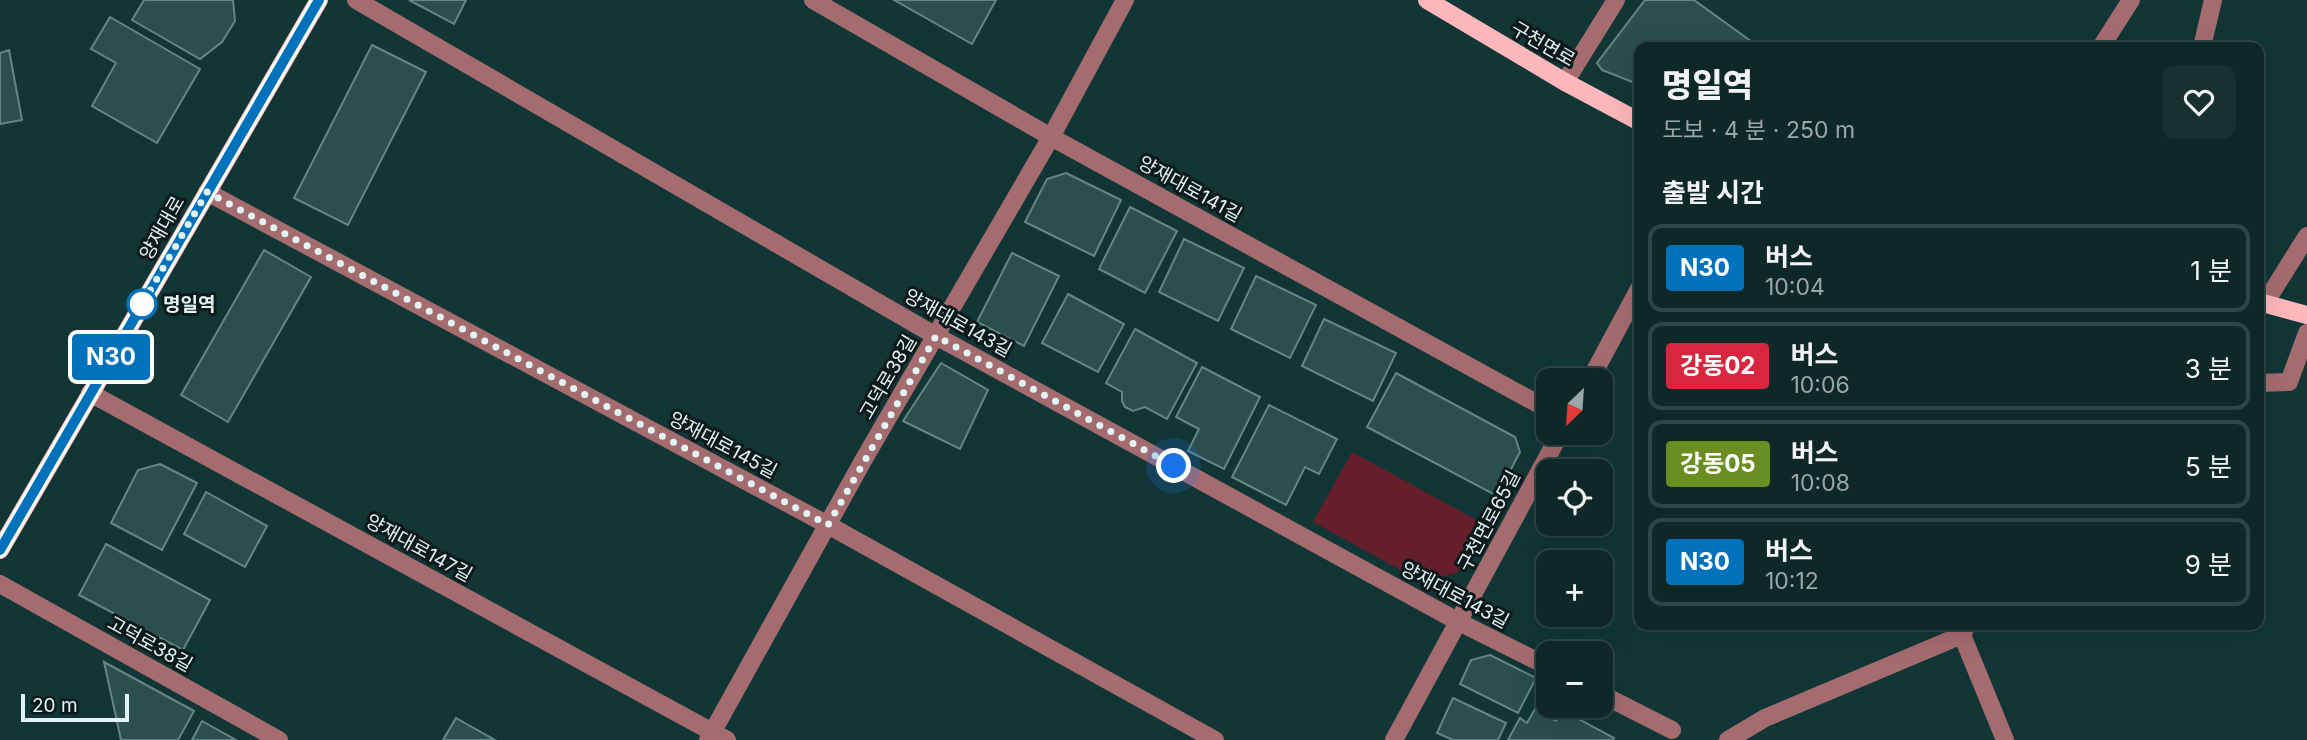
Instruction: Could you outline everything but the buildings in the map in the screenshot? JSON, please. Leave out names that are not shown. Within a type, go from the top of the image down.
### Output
[{"type":"main road","name":"양재대로","points":[[0,550],[319,0]]},
{"type":"main road","name":"구천면로","points":[[1427,0],[1565,82],[1634,119]]},
{"type":"main road","points":[[2264,303],[2307,315]]},
{"type":"street","name":"양재대로143길","points":[[356,0],[936,336],[1459,622],[1536,660]]},
{"type":"street","name":"양재대로141길","points":[[813,0],[1051,137],[1536,403]]},
{"type":"street","name":"고덕로38길","points":[[716,737],[828,525],[1051,137],[1125,0]]},
{"type":"street","points":[[1565,82],[1616,0]]},
{"type":"street","points":[[2104,42],[2131,0]]},
{"type":"street","points":[[2203,42],[2213,0]]},
{"type":"street","name":"양재대로145길","points":[[207,192],[828,525],[1215,740]]},
{"type":"street","points":[[2264,299],[2307,236]]},
{"type":"street","points":[[1596,368],[1634,298]]},
{"type":"street","points":[[2264,383],[2289,382],[2307,333]]},
{"type":"street","name":"양재대로147길","points":[[90,393],[716,737]]},
{"type":"street","name":"구천면로65길","points":[[1395,740],[1554,445]]},
{"type":"street","name":"고덕로38길","points":[[0,584],[279,740]]},
{"type":"street","points":[[1728,740],[1765,718],[1964,630],[2005,740]]},
{"type":"street","points":[[1613,700],[1672,730]]},
{"type":"shaded area","points":[[1352,452],[1484,524],[1457,573],[1421,581],[1313,522]]},
{"type":"bus line","name":"N30","points":[[0,550],[319,0]]},
{"type":"place","name":"명일역","points":[[142,304]]},
{"type":"route","points":[[142,304],[140,308],[207,192],[828,525],[936,336],[1174,466]]}]
